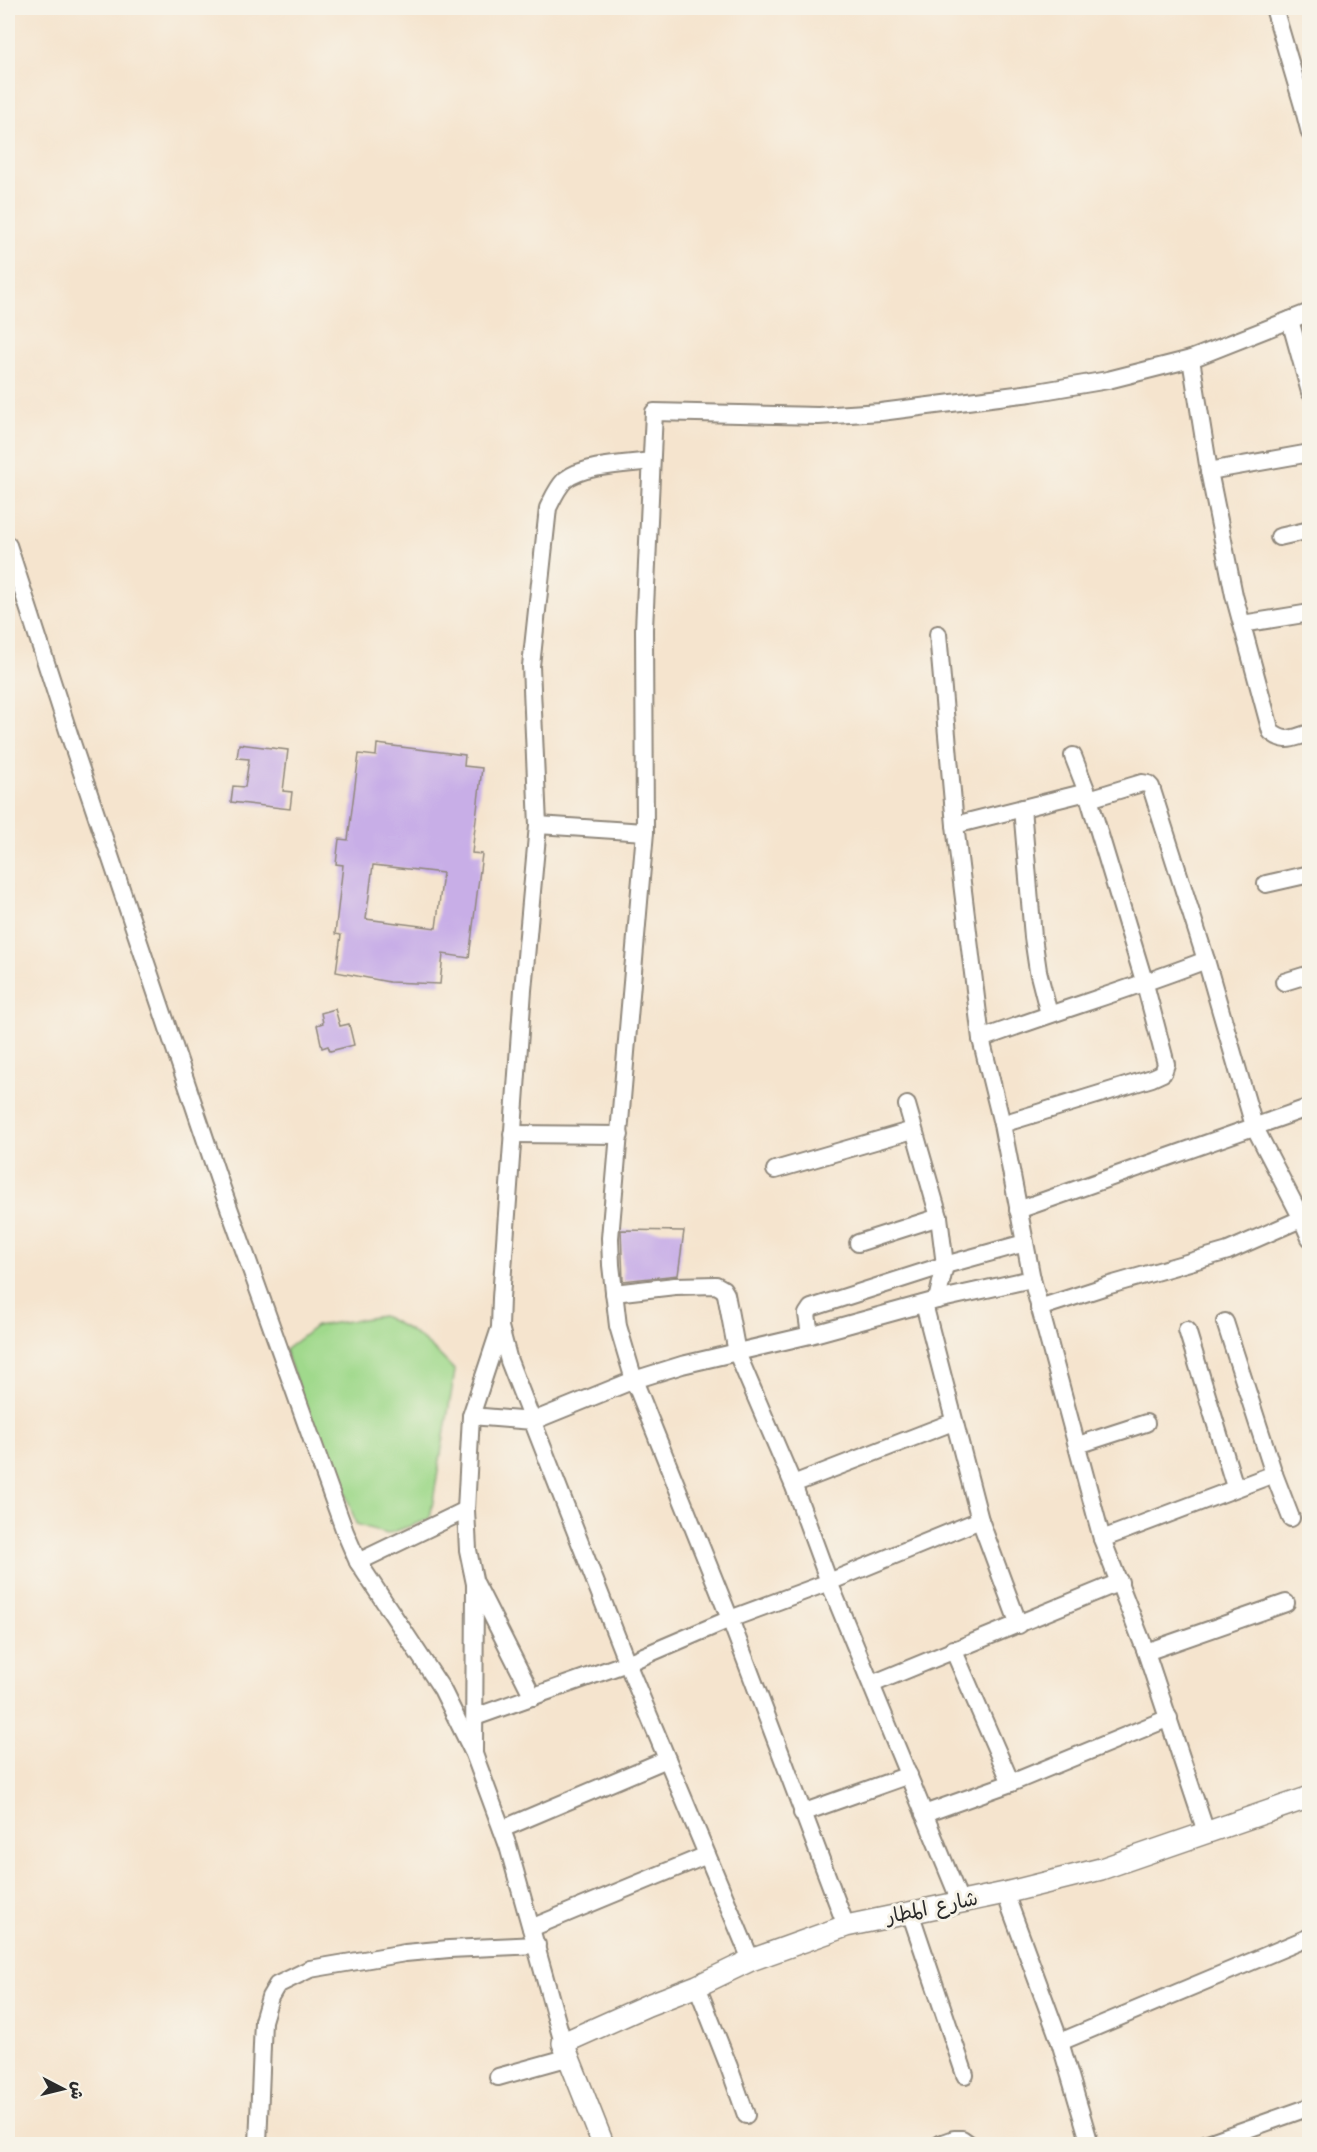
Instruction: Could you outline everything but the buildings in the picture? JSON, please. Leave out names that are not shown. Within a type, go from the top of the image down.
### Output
[{"type":"street","points":[[1274,8],[1310,133]]},
{"type":"street","points":[[846,1926],[730,1619],[634,1380],[618,1326],[610,1238],[645,832],[644,629],[654,412],[818,416],[881,412],[1031,393],[1097,382],[1191,359],[1310,312]]},
{"type":"street","points":[[1290,320],[1310,392]]},
{"type":"street","points":[[1191,359],[1209,471],[1234,595],[1271,732],[1280,739],[1289,740],[1310,734]]},
{"type":"street","points":[[1209,471],[1310,453]]},
{"type":"street","points":[[474,1754],[475,1584],[468,1550],[466,1510],[471,1416],[501,1327],[512,1134],[538,825],[531,666],[548,508],[555,492],[566,480],[585,470],[651,461]]},
{"type":"street","points":[[1279,537],[1310,530]]},
{"type":"street","points":[[8,545],[70,737],[219,1179],[358,1562],[442,1689],[474,1754],[502,1829],[567,2050],[603,2145]]},
{"type":"street","points":[[1242,624],[1310,613]]},
{"type":"street","points":[[938,634],[955,825],[981,1039],[1002,1124],[1032,1279],[1102,1539],[1146,1653],[1206,1832]]},
{"type":"street","points":[[1002,1124],[1163,1073],[1166,1064],[1145,984],[1074,756]]},
{"type":"street","points":[[955,825],[1022,808],[1142,783],[1151,787],[1206,960],[1254,1126],[1305,1216],[1310,1238]]},
{"type":"street","points":[[1022,808],[1033,937],[1038,971],[1049,1014]]},
{"type":"street","points":[[538,825],[645,832]]},
{"type":"street","points":[[1266,884],[1310,874]]},
{"type":"street","points":[[981,1039],[1049,1014],[1145,984],[1206,960]]},
{"type":"street","points":[[1284,982],[1310,974]]},
{"type":"street","points":[[907,1105],[939,1217],[945,1265],[930,1302],[953,1422],[980,1520],[1019,1624]]},
{"type":"street","points":[[1018,1210],[1310,1107]]},
{"type":"street","points":[[775,1170],[913,1130]]},
{"type":"street","points":[[512,1134],[620,1135]]},
{"type":"street","points":[[1040,1308],[1228,1251],[1305,1216]]},
{"type":"street","points":[[858,1243],[939,1217]]},
{"type":"street","points":[[810,1335],[807,1314],[811,1308],[945,1265],[1025,1243]]},
{"type":"street","points":[[471,1416],[533,1421],[634,1380],[682,1365],[810,1335],[930,1302],[1032,1279]]},
{"type":"street","points":[[614,1293],[675,1286],[716,1285],[726,1294],[737,1353],[960,1901]]},
{"type":"street","points":[[1224,1322],[1274,1474],[1291,1518]]},
{"type":"street","points":[[501,1327],[509,1361],[627,1663],[751,1960]]},
{"type":"street","points":[[1187,1330],[1235,1487]]},
{"type":"street","points":[[792,1484],[953,1422]]},
{"type":"street","points":[[1078,1445],[1146,1423]]},
{"type":"street","points":[[1102,1539],[1274,1474]]},
{"type":"street","points":[[358,1562],[466,1510]]},
{"type":"street","points":[[475,1717],[627,1663],[730,1619],[829,1582],[980,1520]]},
{"type":"street","points":[[872,1684],[1120,1582]]},
{"type":"street","points":[[475,1584],[533,1697]]},
{"type":"street","points":[[1146,1653],[1286,1603]]},
{"type":"street","points":[[953,1649],[1011,1783]]},
{"type":"street","points":[[924,1814],[1011,1783],[1169,1718]]},
{"type":"street","points":[[502,1829],[667,1759]]},
{"type":"street","points":[[802,1813],[909,1775]]},
{"type":"street","name":"شارع المطار","points":[[567,2050],[648,2005],[697,1986],[751,1960],[846,1926],[1005,1893],[1101,1869],[1206,1832],[1308,1801]]},
{"type":"street","points":[[531,1928],[707,1855]]},
{"type":"street","points":[[1005,1893],[1060,2042],[1090,2145]]},
{"type":"street","points":[[910,1912],[965,2075]]},
{"type":"street","points":[[1060,2042],[1310,1937]]},
{"type":"street","points":[[258,2145],[263,2020],[270,1997],[277,1985],[310,1969],[405,1953],[537,1945]]},
{"type":"street","points":[[697,1986],[746,2115]]},
{"type":"street","points":[[498,2078],[567,2050]]},
{"type":"street","points":[[1205,2145],[1230,2140],[1310,2107]]},
{"type":"street","points":[[940,2145],[954,2139],[962,2139],[969,2145]]},
{"type":"green space","points":[[382,1316],[422,1339],[455,1371],[430,1519],[387,1534],[356,1524],[338,1470],[325,1463],[285,1350],[316,1326]]}]
